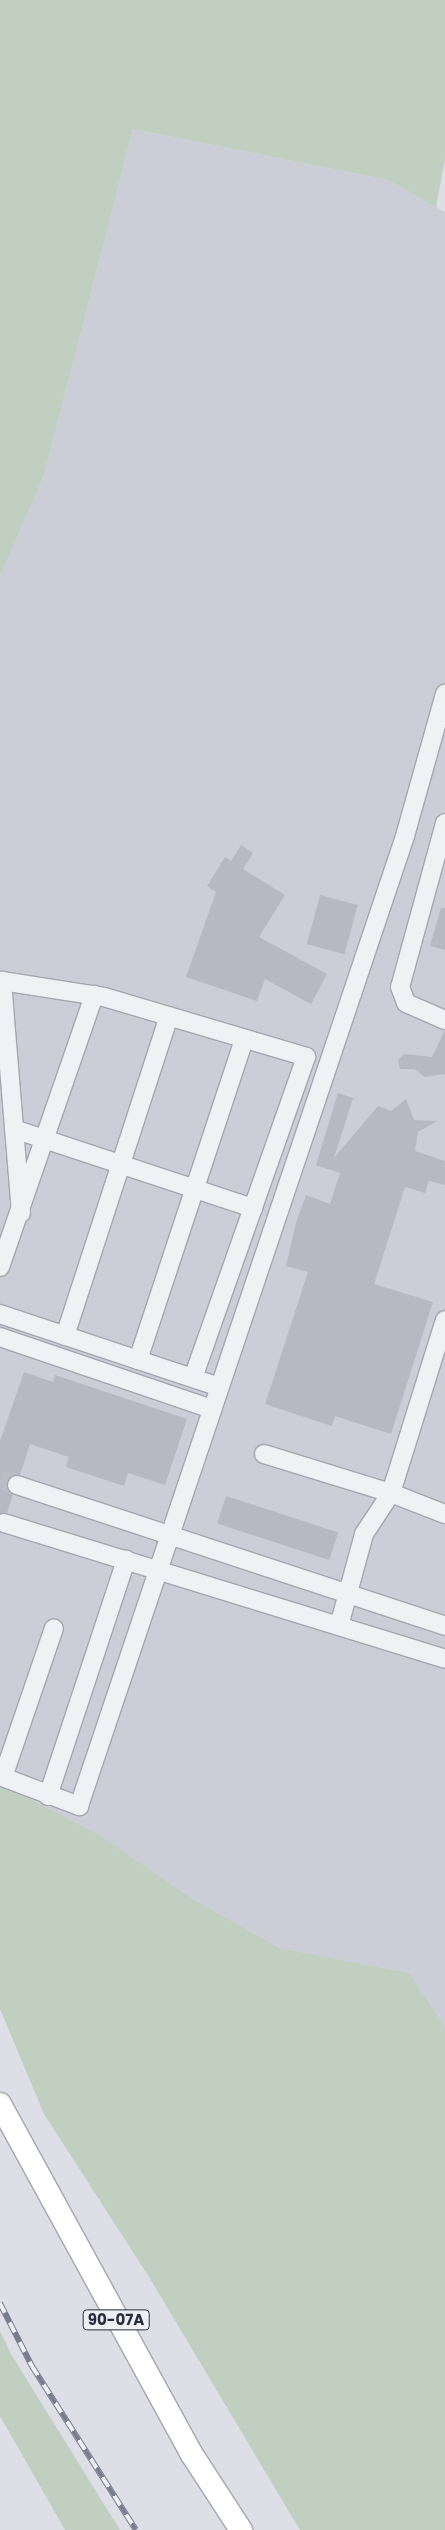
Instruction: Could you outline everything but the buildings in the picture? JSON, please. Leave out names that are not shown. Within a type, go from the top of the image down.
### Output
[{"type":"main road","name":"90-07A","points":[[0,2104],[190,2453],[241,2530]]},
{"type":"lane","points":[[54,1628],[2,1776],[48,1796],[79,1806],[168,1536],[405,836],[445,694]]},
{"type":"lane","points":[[445,823],[400,987],[406,1003],[445,1020]]},
{"type":"lane","points":[[21,1213],[2,981],[94,996],[169,1016],[306,1057],[193,1378]]},
{"type":"lane","points":[[0,1267],[21,1213],[94,996]]},
{"type":"lane","points":[[65,1336],[169,1016]]},
{"type":"lane","points":[[138,1360],[244,1039]]},
{"type":"lane","points":[[14,1129],[253,1208]]},
{"type":"lane","points":[[0,1314],[219,1387]]},
{"type":"lane","points":[[339,1626],[364,1534],[391,1493],[445,1320]]},
{"type":"lane","points":[[0,1338],[212,1409]]},
{"type":"lane","points":[[264,1454],[391,1493],[445,1514]]},
{"type":"lane","points":[[17,1484],[168,1536],[445,1626]]},
{"type":"lane","points":[[4,1524],[445,1659]]},
{"type":"lane","points":[[48,1796],[126,1560]]},
{"type":"shaded area","points":[[133,129],[388,180],[445,212],[445,2027],[410,1973],[280,1948],[190,1897],[100,1835],[0,1783],[0,576],[44,476]]},
{"type":"green space","points":[[0,0],[445,0],[445,159],[436,207],[388,180],[133,129],[44,476],[0,576]]},
{"type":"green space","points":[[0,1783],[100,1835],[190,1897],[280,1948],[410,1973],[445,2027],[445,2530],[300,2530],[149,2277],[44,2114],[0,2009]]},
{"type":"green space","points":[[0,2331],[11,2354],[120,2530],[65,2530],[0,2416]]},
{"type":"tunnel","points":[[0,1479],[17,1485]]},
{"type":"railway","points":[[0,2303],[32,2366],[136,2530]]}]
